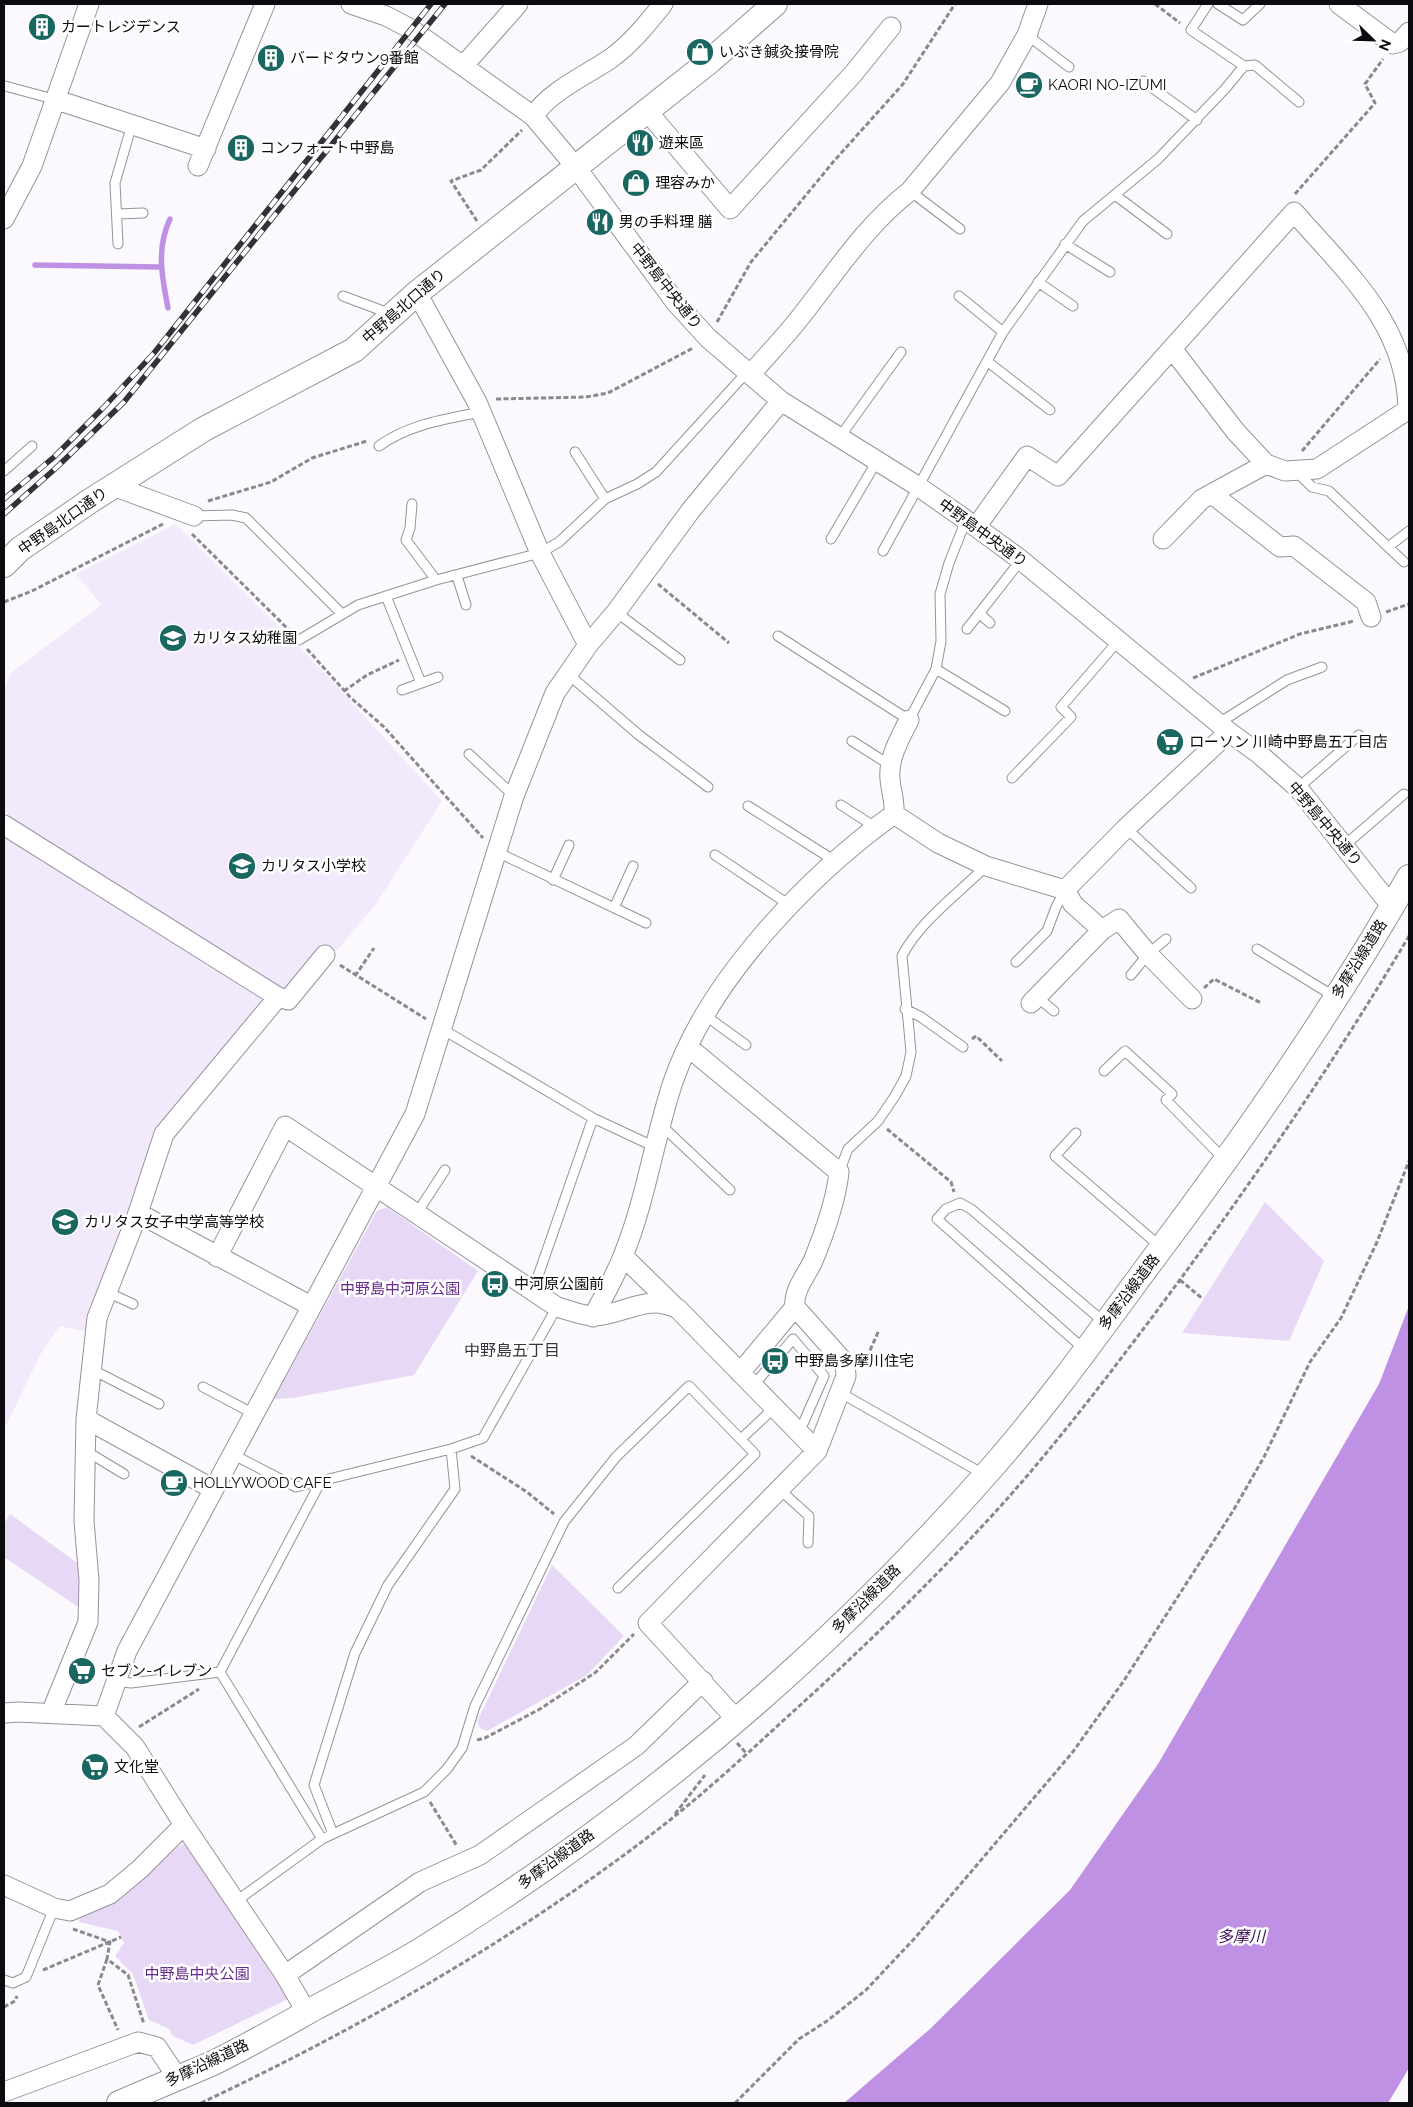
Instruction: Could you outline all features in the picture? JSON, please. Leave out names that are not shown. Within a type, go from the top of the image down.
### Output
[{"type":"street","points":[[4,219],[32,166],[57,100],[89,4]]},
{"type":"street","points":[[198,166],[265,4]]},
{"type":"street","name":"中野島中央通り","points":[[351,4],[386,16],[411,29],[533,116],[575,166],[676,304],[708,338],[750,372],[781,401],[919,486],[1021,560],[1224,728],[1258,753],[1298,788],[1392,906]]},
{"type":"street","points":[[464,65],[518,4]]},
{"type":"street","points":[[533,116],[544,101],[611,58],[638,35],[663,4]]},
{"type":"street","name":"中野島北口通り","points":[[4,565],[20,549],[113,486],[204,429],[354,350],[417,293],[710,61],[775,4]]},
{"type":"street","points":[[750,372],[801,316],[851,250],[895,203],[910,191],[1000,83],[1027,35],[1038,4]]},
{"type":"street","points":[[1338,4],[1393,44],[1400,42],[1409,32]]},
{"type":"street","points":[[647,111],[730,209],[853,74],[891,27]]},
{"type":"street","points":[[57,100],[206,148]]},
{"type":"street","points":[[971,524],[1027,456],[1058,476],[1173,350],[1294,212],[1376,307],[1389,330],[1394,346],[1407,396],[1408,410],[1317,469],[1291,471],[1266,464],[1236,432],[1173,350]]},
{"type":"street","points":[[417,293],[479,407],[540,553],[588,645]]},
{"type":"street","points":[[104,1716],[114,1681],[126,1651],[311,1306],[378,1186],[415,1114],[514,796],[555,693],[588,645],[616,612],[691,510],[781,401]]},
{"type":"street","points":[[1163,539],[1202,499],[1266,464]]},
{"type":"street","points":[[113,486],[184,515]]},
{"type":"street","points":[[1212,494],[1280,547],[1294,546],[1366,602],[1371,617]]},
{"type":"street","points":[[894,814],[895,799],[890,780],[890,765],[909,720]]},
{"type":"street","points":[[1065,890],[1224,728]]},
{"type":"street","points":[[593,1317],[623,1256],[673,1081],[688,1047],[706,1016],[758,938],[836,862],[875,827],[894,814]]},
{"type":"street","points":[[894,814],[938,843],[986,866],[1065,890],[1073,904],[1102,930]]},
{"type":"street","points":[[4,825],[278,997],[288,1000],[325,955]]},
{"type":"street","name":"多摩沿線道路","points":[[119,2103],[212,2063],[306,2013],[415,1953],[497,1901],[643,1797],[789,1674],[859,1608],[985,1475],[1049,1399],[1227,1161],[1336,997],[1409,877]]},
{"type":"street","points":[[1034,1000],[1102,930],[1118,919],[1148,954],[1192,999]]},
{"type":"street","points":[[51,1713],[88,1622],[89,1580],[84,1520],[85,1450],[86,1419],[97,1318],[138,1214],[164,1134],[278,997]]},
{"type":"street","points":[[688,1047],[839,1172],[823,1235],[794,1297],[795,1307],[845,1363],[846,1376],[817,1451],[648,1623],[736,1718]]},
{"type":"street","points":[[217,1257],[285,1126],[378,1186],[530,1291],[557,1307],[593,1317],[651,1302],[664,1303],[678,1309]]},
{"type":"street","points":[[138,1214],[311,1306]]},
{"type":"street","points":[[623,1256],[678,1309],[817,1451]]},
{"type":"street","points":[[747,1380],[795,1307]]},
{"type":"street","points":[[86,1419],[213,1489]]},
{"type":"street","points":[[285,1975],[420,1882],[480,1855],[636,1746],[703,1681]]},
{"type":"street","points":[[4,1713],[104,1716],[135,1747],[234,1902],[285,1975],[306,2013]]},
{"type":"street","points":[[4,1885],[54,1908],[70,1911],[110,1894],[140,1869],[184,1825]]},
{"type":"street","points":[[4,2092],[138,2042],[157,2047],[177,2078]]},
{"type":"lane","points":[[1208,4],[1191,30],[1244,66]]},
{"type":"lane","points":[[1218,4],[1243,20],[1260,4]]},
{"type":"lane","points":[[1027,35],[1069,66]]},
{"type":"lane","points":[[883,551],[1003,332],[1083,221],[1158,160],[1197,120],[1244,66],[1255,64],[1299,102]]},
{"type":"lane","points":[[1143,81],[1197,120]]},
{"type":"lane","points":[[4,86],[57,100]]},
{"type":"lane","points":[[118,244],[115,183],[132,124]]},
{"type":"lane","points":[[910,191],[960,230]]},
{"type":"lane","points":[[1115,195],[1166,234]]},
{"type":"lane","points":[[117,214],[143,213]]},
{"type":"lane","points":[[1066,244],[1110,272]]},
{"type":"lane","points":[[1038,282],[1073,306]]},
{"type":"lane","points":[[343,296],[392,314]]},
{"type":"lane","points":[[959,296],[1003,332]]},
{"type":"lane","points":[[839,438],[901,352]]},
{"type":"lane","points":[[988,362],[1050,410]]},
{"type":"lane","points":[[299,640],[358,604],[436,580],[540,553],[559,542],[605,499],[637,484],[656,472],[750,372]]},
{"type":"lane","points":[[379,446],[409,429],[479,407]]},
{"type":"lane","points":[[4,470],[32,446]]},
{"type":"lane","points":[[575,452],[605,499]]},
{"type":"lane","points":[[831,539],[877,461]]},
{"type":"lane","points":[[1291,471],[1312,487],[1329,490],[1404,562]]},
{"type":"lane","points":[[412,504],[410,528],[406,540],[436,580]]},
{"type":"lane","points":[[184,515],[246,518],[341,613]]},
{"type":"lane","points":[[778,636],[909,720],[936,669],[940,642],[940,594],[949,563],[971,524]]},
{"type":"lane","points":[[1388,547],[1409,531]]},
{"type":"lane","points":[[967,629],[1021,560]]},
{"type":"lane","points":[[457,576],[466,605]]},
{"type":"lane","points":[[386,596],[421,683]]},
{"type":"lane","points":[[616,612],[680,660]]},
{"type":"lane","points":[[979,613],[990,623]]},
{"type":"lane","points":[[1012,778],[1071,717],[1061,707],[1119,640]]},
{"type":"lane","points":[[1224,728],[1287,680],[1322,667]]},
{"type":"lane","points":[[936,669],[1005,711]]},
{"type":"lane","points":[[568,674],[639,735],[708,787]]},
{"type":"lane","points":[[402,690],[438,676]]},
{"type":"lane","points":[[1298,788],[1360,735]]},
{"type":"lane","points":[[852,741],[890,765]]},
{"type":"lane","points":[[469,754],[514,796]]},
{"type":"lane","points":[[1345,845],[1404,794]]},
{"type":"lane","points":[[841,805],[875,827]]},
{"type":"lane","points":[[748,806],[836,862]]},
{"type":"lane","points":[[1126,828],[1191,888]]},
{"type":"lane","points":[[553,880],[569,844]]},
{"type":"lane","points":[[497,852],[646,923]]},
{"type":"lane","points":[[715,855],[791,906]]},
{"type":"lane","points":[[614,908],[633,866]]},
{"type":"lane","points":[[839,1172],[848,1149],[878,1121],[906,1076],[910,1052],[902,956],[907,946],[927,923],[986,866]]},
{"type":"lane","points":[[1016,962],[1047,932],[1056,906],[1065,890]]},
{"type":"lane","points":[[1131,976],[1148,954],[1166,939]]},
{"type":"lane","points":[[1257,949],[1336,997]]},
{"type":"lane","points":[[1034,1000],[1054,1012]]},
{"type":"lane","points":[[905,1009],[963,1047]]},
{"type":"lane","points":[[706,1016],[746,1044]]},
{"type":"lane","points":[[442,1029],[593,1118],[655,1147]]},
{"type":"lane","points":[[1104,1071],[1125,1051],[1172,1094],[1166,1100],[1227,1161]]},
{"type":"lane","points":[[530,1291],[537,1279],[593,1118]]},
{"type":"lane","points":[[661,1125],[730,1190]]},
{"type":"lane","points":[[1076,1133],[1055,1156],[1162,1248]]},
{"type":"lane","points":[[417,1213],[445,1170]]},
{"type":"lane","points":[[1085,1350],[937,1219],[946,1209],[960,1203],[971,1209],[1105,1324]]},
{"type":"lane","points":[[107,1292],[133,1304]]},
{"type":"lane","points":[[232,1454],[296,1487],[320,1483],[483,1438],[557,1307]]},
{"type":"lane","points":[[747,1380],[793,1339],[824,1376],[799,1433]]},
{"type":"lane","points":[[91,1369],[159,1404]]},
{"type":"lane","points":[[234,1902],[322,1839],[424,1792],[447,1769],[464,1741],[475,1706],[564,1522],[616,1457],[688,1386],[755,1454],[618,1588]]},
{"type":"lane","points":[[202,1387],[254,1414]]},
{"type":"lane","points":[[839,1392],[985,1475]]},
{"type":"lane","points":[[741,1439],[774,1408]]},
{"type":"lane","points":[[333,1834],[314,1785],[355,1653],[388,1585],[455,1489],[456,1447]]},
{"type":"lane","points":[[85,1450],[124,1474]]},
{"type":"lane","points":[[216,1672],[320,1483]]},
{"type":"lane","points":[[779,1489],[809,1516],[808,1543]]},
{"type":"lane","points":[[114,1681],[131,1683],[216,1672]]},
{"type":"lane","points":[[216,1672],[322,1839]]},
{"type":"lane","points":[[4,1980],[13,1983],[26,1977],[54,1908]]},
{"type":"path","points":[[479,407],[487,399],[586,397],[608,393],[646,375],[708,338],[751,262],[834,161],[903,84],[956,4]]},
{"type":"path","points":[[1155,4],[1191,30]]},
{"type":"path","points":[[1294,212],[1290,200],[1375,103],[1365,84],[1393,44]]},
{"type":"path","points":[[487,236],[451,181],[481,170],[516,136],[533,116]]},
{"type":"path","points":[[1291,471],[1376,366],[1378,361],[1394,346]]},
{"type":"path","points":[[4,602],[32,591],[184,515],[198,504],[271,482],[312,458],[371,439]]},
{"type":"path","points":[[184,515],[344,691],[384,727],[448,801],[497,852]]},
{"type":"path","points":[[644,573],[729,643]]},
{"type":"path","points":[[1174,685],[1300,634],[1371,617],[1409,604]]},
{"type":"path","points":[[344,691],[368,675],[410,655]]},
{"type":"path","points":[[354,976],[374,948]]},
{"type":"path","points":[[325,955],[354,976],[442,1029]]},
{"type":"path","points":[[1192,999],[1214,979],[1260,1003]]},
{"type":"path","points":[[963,1047],[976,1036],[1002,1061]]},
{"type":"path","points":[[878,1121],[951,1182],[954,1193]]},
{"type":"path","points":[[735,2103],[799,2039],[866,1990],[914,1939],[1072,1753],[1123,1682],[1233,1511],[1264,1456],[1310,1362],[1341,1318],[1377,1242],[1409,1161]]},
{"type":"path","points":[[1180,1280],[1203,1299]]},
{"type":"path","points":[[456,1447],[527,1492],[564,1522]]},
{"type":"path","points":[[464,1741],[485,1738],[540,1709],[596,1672],[622,1644],[648,1623]]},
{"type":"path","points":[[136,1728],[206,1684],[216,1672]]},
{"type":"path","points":[[672,1818],[710,1767]]},
{"type":"path","points":[[424,1792],[466,1861]]},
{"type":"path","points":[[26,1977],[121,1937]]},
{"type":"path","points":[[110,1942],[107,1959],[98,1985],[118,2031]]},
{"type":"path","points":[[107,1959],[128,1975],[144,2024]]},
{"type":"shaded area","name":"カリタス小学校","points":[[176,524],[323,671],[442,801],[376,904],[333,955],[287,990],[4,816],[4,687],[13,671],[101,605],[76,574]]},
{"type":"shaded area","name":"カリタス女子中学高等学校","points":[[4,833],[260,992],[261,1007],[162,1126],[87,1332],[60,1326],[40,1355],[4,1430]]},
{"type":"green space","points":[[1265,1202],[1324,1261],[1289,1341],[1182,1333]]},
{"type":"green space","name":"中野島中河原公園","points":[[387,1207],[478,1271],[414,1375],[293,1398],[274,1399],[377,1211]]},
{"type":"green space","points":[[10,1514],[80,1565],[84,1611],[4,1557],[4,1524]]},
{"type":"green space","points":[[552,1565],[624,1636],[587,1675],[487,1731],[480,1728],[477,1722]]},
{"type":"green space","name":"中野島中央公園","points":[[185,1844],[288,1999],[193,2045],[173,2036],[169,2029],[149,2020],[133,1974],[115,1956],[124,1943],[118,1931],[79,1922],[79,1918],[116,1901],[179,1846]]},
{"type":"water","name":"多摩川","points":[[1409,1306],[1409,2068],[1388,2103],[844,2103],[930,2029],[1070,1890],[1158,1764],[1379,1384]]},
{"type":"waterway","points":[[168,308],[162,274],[162,252],[163,241],[170,219]]},
{"type":"waterway","points":[[35,265],[160,267]]},
{"type":"railway","points":[[4,499],[54,457],[154,353],[431,4]]},
{"type":"railway","points":[[4,514],[56,468],[124,402],[445,4]]},
{"type":"place","name":"カートレジデンス","points":[[42,27]]},
{"type":"place","name":"いぶき鍼灸接骨院","points":[[700,52]]},
{"type":"place","name":"バードタウン9番館","points":[[271,58]]},
{"type":"place","name":"KAORI NO-IZUMI","points":[[1029,85]]},
{"type":"place","name":"遊来區","points":[[640,143]]},
{"type":"place","name":"コンフォート中野島","points":[[241,148]]},
{"type":"place","name":"理容みか","points":[[636,183]]},
{"type":"place","name":"男の手料理 膳","points":[[600,222]]},
{"type":"place","name":"カリタス幼稚園","points":[[173,638]]},
{"type":"place","name":"ローソン 川崎中野島五丁目店","points":[[1170,742]]},
{"type":"place","name":"カリタス小学校","points":[[242,866]]},
{"type":"place","name":"カリタス女子中学高等学校","points":[[65,1222]]},
{"type":"place","name":"中河原公園前","points":[[495,1284]]},
{"type":"place","name":"中野島多摩川住宅","points":[[775,1361]]},
{"type":"place","name":"HOLLYWOOD CAFE","points":[[174,1483]]},
{"type":"place","name":"セブン-イレブン","points":[[82,1671]]},
{"type":"place","name":"文化堂","points":[[95,1767]]},
{"type":"district","name":"中野島五丁目","points":[[512,1350]]}]
